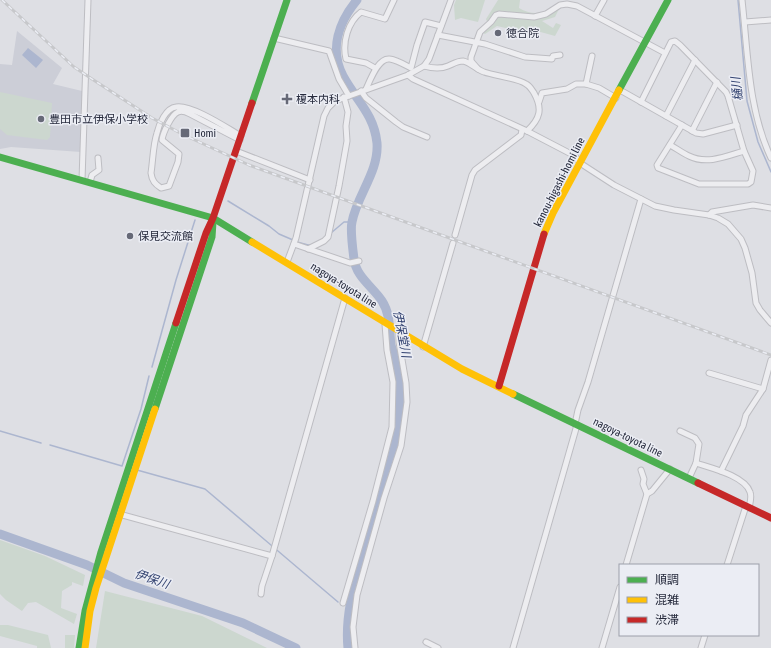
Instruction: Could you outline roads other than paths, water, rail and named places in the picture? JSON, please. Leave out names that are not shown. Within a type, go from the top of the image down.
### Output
[{"type":"main road","points":[[79,648],[83,614],[93,588],[206,233],[213,218],[286,0]]},
{"type":"main road","name":"kanou-higashi-homi line","points":[[499,386],[541,242],[553,213],[668,0]]},
{"type":"main road","name":"nagoya-toyota line","points":[[0,157],[213,218],[287,262],[423,347],[462,369],[771,518]]},
{"type":"main road","points":[[103,556],[120,514],[212,237],[213,218]]},
{"type":"main road","points":[[85,648],[93,588]]},
{"type":"street","points":[[82,180],[88,0]]},
{"type":"street","points":[[375,68],[366,63],[346,59],[344,53],[351,22],[362,12],[386,19],[394,0]]},
{"type":"street","points":[[287,262],[295,242],[324,116],[328,108],[335,101],[408,74],[424,66],[429,59],[451,0]]},
{"type":"street","points":[[595,16],[604,0]]},
{"type":"street","points":[[742,0],[752,93],[762,135],[771,158]]},
{"type":"street","points":[[478,69],[471,61],[471,57],[480,32],[496,15],[534,17],[546,14],[560,5],[567,4],[577,6],[665,53]]},
{"type":"street","points":[[745,22],[771,20]]},
{"type":"street","points":[[366,89],[375,68],[385,60],[390,58],[411,68],[417,44],[425,22],[441,26]]},
{"type":"street","points":[[438,35],[485,44],[525,57],[550,60],[553,56],[560,55]]},
{"type":"street","points":[[274,38],[330,51],[339,79],[348,96],[346,126],[348,137],[328,235],[324,241],[308,249]]},
{"type":"street","points":[[641,102],[665,53],[671,42],[674,41],[680,45],[717,82],[728,96],[744,151],[753,172],[751,182],[748,184],[699,184],[658,168],[658,165],[682,125]]},
{"type":"street","points":[[586,84],[592,56]]},
{"type":"street","points":[[666,116],[694,60]]},
{"type":"street","points":[[424,66],[442,67],[461,61],[467,62],[484,72],[526,84],[531,89],[538,102]]},
{"type":"street","points":[[408,74],[413,78],[575,156],[580,163],[614,185],[641,199],[661,207],[709,215],[728,224],[741,239],[746,248],[756,303],[771,323]]},
{"type":"street","points":[[692,131],[717,82]]},
{"type":"street","points":[[455,235],[472,175],[475,170],[534,125],[538,117],[538,102],[542,93],[567,89],[576,84],[586,84],[599,88],[616,98]]},
{"type":"street","points":[[620,90],[696,133],[703,134],[737,125]]},
{"type":"street","points":[[359,92],[403,127],[427,137]]},
{"type":"street","points":[[175,107],[185,107],[194,110],[240,138],[183,111],[178,112],[174,114],[163,133],[162,140],[179,154],[178,162],[169,186],[161,188],[156,185],[152,179],[151,173],[157,132],[166,113],[175,107]]},
{"type":"street","points":[[670,145],[689,156],[702,160],[720,158],[744,151]]},
{"type":"street","points":[[236,151],[310,180]]},
{"type":"street","points":[[90,182],[92,175],[99,170],[98,158]]},
{"type":"street","points":[[513,648],[576,424],[578,410],[588,382],[641,199]]},
{"type":"street","points":[[709,215],[712,212],[753,205],[771,208]]},
{"type":"street","points":[[295,242],[308,249],[350,263],[359,261]]},
{"type":"street","points":[[423,347],[453,243]]},
{"type":"street","points":[[261,594],[262,586],[272,556],[345,298]]},
{"type":"street","points":[[343,603],[373,500],[392,427],[394,382],[387,350],[391,327]]},
{"type":"street","points":[[355,648],[353,627],[357,594],[384,498],[401,446],[407,402],[406,383],[399,342],[391,327]]},
{"type":"street","points":[[721,471],[743,426],[746,416],[763,389],[769,374],[771,360]]},
{"type":"street","points":[[709,373],[763,389]]},
{"type":"street","points":[[680,431],[695,438],[699,444],[696,463],[689,478]]},
{"type":"street","points":[[696,463],[721,471],[744,483],[751,494],[748,507],[727,564]]},
{"type":"street","points":[[647,494],[652,491],[670,469]]},
{"type":"street","points":[[626,564],[647,494],[643,484],[644,479],[641,470]]},
{"type":"street","points":[[120,514],[272,556]]},
{"type":"street","points":[[602,648],[619,589]]},
{"type":"street","points":[[701,648],[705,636]]},
{"type":"street","points":[[426,642],[438,648]]},
{"type":"water","points":[[28,48],[43,60],[36,68],[22,55]]},
{"type":"waterway","name":"伊保堂川","points":[[348,648],[347,637],[353,593],[386,470],[396,439],[400,404],[398,373],[391,345],[387,312],[382,301],[361,277],[355,265],[352,246],[352,222],[358,202],[375,164],[377,154],[377,143],[372,124],[364,108],[343,76],[337,56],[338,36],[341,27],[345,17],[357,0]]},
{"type":"waterway","name":"樋川","points":[[738,0],[747,101],[758,142],[771,172]]},
{"type":"waterway","points":[[228,201],[269,226],[279,234],[293,240]]},
{"type":"waterway","points":[[152,367],[176,280],[195,220]]},
{"type":"waterway","points":[[331,233],[344,222],[352,222]]},
{"type":"waterway","points":[[297,242],[312,245]]},
{"type":"waterway","points":[[50,445],[122,466],[141,409],[149,376]]},
{"type":"waterway","points":[[0,431],[41,443]]},
{"type":"waterway","points":[[137,470],[205,489],[338,602]]},
{"type":"waterway","name":"伊保川","points":[[0,534],[87,565],[124,583],[243,623],[296,648]]},
{"type":"railway","points":[[2,0],[74,67],[152,118],[184,135],[249,165],[771,355]]},
{"type":"place","name":"徳合院","points":[[498,33]]},
{"type":"place","name":"榎本内科","points":[[287,99]]},
{"type":"place","name":"豊田市立伊保小学校","points":[[41,119]]},
{"type":"place","name":"Homi","points":[[185,133]]},
{"type":"place","name":"保見交流館","points":[[130,236]]}]
